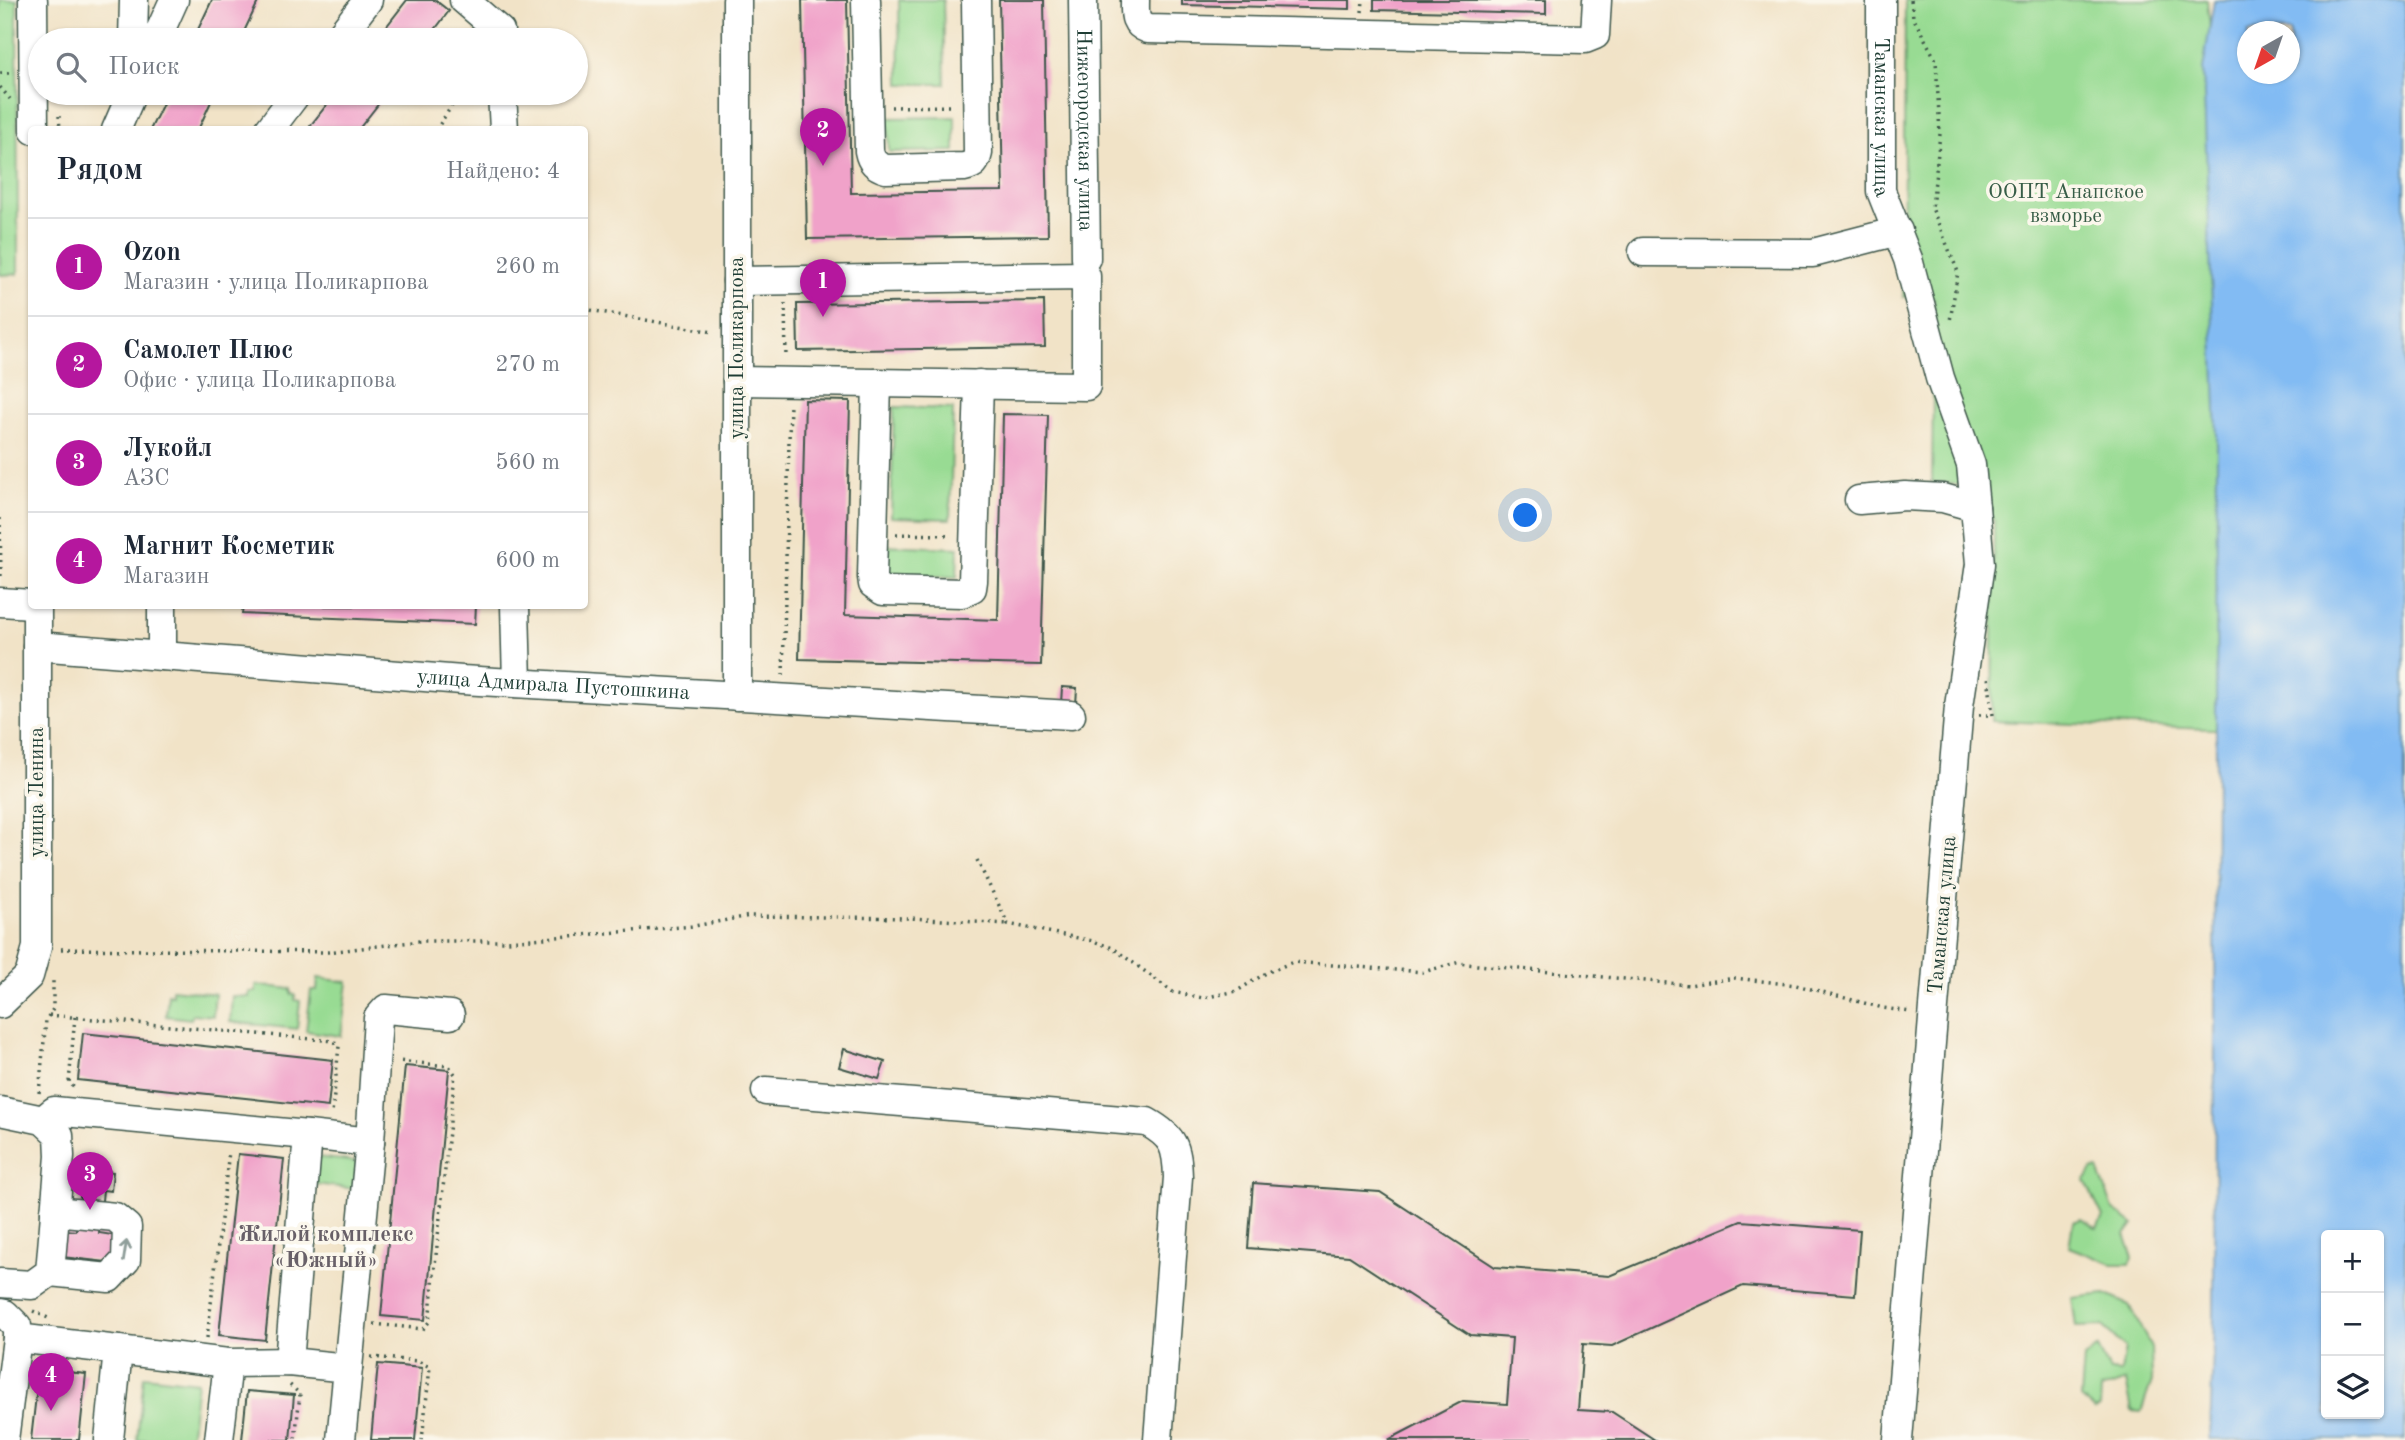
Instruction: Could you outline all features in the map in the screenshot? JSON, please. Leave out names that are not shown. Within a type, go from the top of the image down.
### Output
[{"type":"street","points":[[33,0],[35,28]]},
{"type":"street","points":[[133,28],[134,0]]},
{"type":"street","points":[[161,28],[174,0]]},
{"type":"street","points":[[346,28],[368,0]]},
{"type":"street","points":[[464,0],[497,28]]},
{"type":"street","name":"улица Поликарпова","points":[[737,0],[737,696]]},
{"type":"street","points":[[866,0],[870,159],[877,166],[899,169],[972,165],[977,160],[976,0]]},
{"type":"street","name":"Нижегородская улица","points":[[979,384],[1086,386],[1083,0]]},
{"type":"street","points":[[1135,0],[1136,21],[1141,27],[1148,29],[1585,39],[1595,35],[1597,0]]},
{"type":"street","name":"Таманская улица","points":[[1881,0],[1881,191],[1908,259],[1940,377],[1971,465],[1980,564],[1959,706],[1898,1440]]},
{"type":"street","points":[[34,126],[35,105]]},
{"type":"street","points":[[118,126],[127,105]]},
{"type":"street","points":[[272,126],[288,105]]},
{"type":"street","points":[[502,105],[503,126]]},
{"type":"street","points":[[1643,252],[1813,253],[1898,231]]},
{"type":"street","points":[[737,281],[1086,267]]},
{"type":"street","points":[[737,381],[979,384],[972,588],[962,593],[878,589],[873,584],[877,383]]},
{"type":"street","points":[[1859,499],[1905,496],[1943,498],[1975,507]]},
{"type":"street","points":[[1,602],[28,604]]},
{"type":"street","name":"улица Ленина","points":[[0,1003],[29,976],[37,947],[37,609]]},
{"type":"street","points":[[162,609],[162,656]]},
{"type":"street","points":[[515,609],[517,683]]},
{"type":"street","name":"улица Адмирала Пустошкина","points":[[37,646],[517,683],[1071,715]]},
{"type":"street","points":[[341,1440],[355,1362],[378,1018],[386,1009],[450,1015]]},
{"type":"street","points":[[766,1091],[1147,1122],[1163,1131],[1174,1145],[1178,1177],[1158,1440]]},
{"type":"street","points":[[0,1111],[43,1120],[59,1135],[50,1272]]},
{"type":"street","points":[[43,1120],[54,1111],[313,1124],[370,1142]]},
{"type":"street","points":[[289,1373],[313,1124]]},
{"type":"street","points":[[0,1283],[32,1285],[50,1272],[109,1278],[126,1260],[127,1227],[115,1217],[55,1211]]},
{"type":"street","points":[[0,1313],[5,1314],[17,1326],[4,1440]]},
{"type":"street","points":[[17,1338],[228,1363],[289,1373],[355,1362]]},
{"type":"street","points":[[109,1440],[118,1350]]},
{"type":"street","points":[[219,1440],[228,1363]]},
{"type":"path","points":[[439,126],[452,105]]},
{"type":"path","points":[[868,107],[978,105]]},
{"type":"path","points":[[782,698],[789,381],[785,280]]},
{"type":"path","points":[[588,310],[737,336]]},
{"type":"path","points":[[0,519],[1,602]]},
{"type":"path","points":[[873,533],[974,536]]},
{"type":"path","points":[[977,860],[1008,923]]},
{"type":"path","points":[[54,949],[328,952],[420,941],[507,941],[694,926],[750,916],[910,918],[1008,923],[1093,941],[1113,948],[1173,992],[1203,998],[1237,991],[1266,973],[1293,962],[1423,972],[1456,963],[1689,985],[1735,978],[1796,985],[1883,1008],[1934,1016]]},
{"type":"path","points":[[49,1015],[334,1041],[339,1046],[332,1114],[313,1124]]},
{"type":"path","points":[[75,1017],[69,1082],[77,1090]]},
{"type":"path","points":[[365,1323],[423,1329],[429,1322],[455,1074],[449,1066],[398,1059],[393,1068]]},
{"type":"path","points":[[206,1343],[229,1144]]},
{"type":"path","points":[[355,1362],[418,1362],[430,1367],[422,1440]]},
{"type":"path","points":[[289,1373],[300,1394],[295,1440]]},
{"type":"green space","points":[[0,0],[17,0],[18,274],[0,275]]},
{"type":"green space","points":[[899,0],[943,0],[945,84],[900,84]]},
{"type":"green space","name":"ООПТ Анапское взморье","points":[[1905,0],[2207,0],[2236,282],[2237,730],[1992,721],[1994,521],[1966,485],[1932,482],[1934,298],[1903,297]]},
{"type":"green space","points":[[955,117],[955,151],[889,152],[888,118]]},
{"type":"green space","points":[[894,407],[953,409],[950,519],[891,517]]},
{"type":"green space","points":[[881,545],[958,548],[957,577],[880,575]]},
{"type":"green space","points":[[318,978],[348,982],[341,1036],[306,1031],[311,990],[317,990]]},
{"type":"green space","points":[[256,985],[291,989],[295,1000],[300,1001],[297,1029],[230,1022],[232,996],[249,997],[249,992],[256,992]]},
{"type":"green space","points":[[172,989],[215,994],[213,1016],[193,1014],[191,1019],[166,1016],[168,994],[172,995]]},
{"type":"green space","points":[[317,1157],[358,1162],[355,1189],[314,1184]]},
{"type":"green space","points":[[2098,1169],[2113,1209],[2134,1225],[2125,1234],[2133,1258],[2130,1264],[2112,1264],[2069,1247],[2073,1222],[2082,1219],[2097,1228],[2103,1217],[2085,1181],[2092,1170]]},
{"type":"green space","points":[[2105,1294],[2129,1305],[2151,1347],[2152,1381],[2141,1412],[2132,1411],[2126,1381],[2101,1390],[2100,1407],[2095,1410],[2081,1398],[2084,1358],[2098,1348],[2110,1371],[2121,1372],[2125,1348],[2103,1326],[2076,1327],[2072,1298]]},
{"type":"green space","points":[[144,1376],[197,1382],[190,1440],[137,1440]]},
{"type":"water","points":[[2214,0],[2405,0],[2405,1440],[2210,1440],[2214,1315],[2217,437],[2203,69]]},
{"type":"building","points":[[212,0],[259,0],[246,28],[199,28]]},
{"type":"building","points":[[407,0],[435,0],[449,11],[436,28],[385,28]]},
{"type":"building","points":[[802,0],[847,0],[851,193],[1003,191],[999,0],[1044,0],[1048,236],[807,239]]},
{"type":"building","points":[[1182,0],[1350,0],[1350,9],[1182,5]]},
{"type":"building","points":[[1374,0],[1546,0],[1546,14],[1374,10]]},
{"type":"building","points":[[162,105],[209,105],[200,126],[152,126]]},
{"type":"building","points":[[327,105],[378,105],[361,126],[310,126]]},
{"type":"building","points":[[1044,301],[1045,347],[798,351],[797,304]]},
{"type":"building","points":[[805,400],[850,401],[845,615],[998,620],[1003,414],[1048,415],[1041,665],[799,659]]},
{"type":"building","points":[[243,609],[476,609],[475,624],[242,614]]},
{"type":"building","points":[[1062,687],[1077,688],[1076,705],[1061,704]]},
{"type":"building","points":[[83,1033],[333,1060],[328,1107],[78,1080]]},
{"type":"building","points":[[844,1049],[885,1062],[879,1079],[839,1067]]},
{"type":"building","points":[[405,1066],[449,1070],[425,1320],[381,1316]]},
{"type":"building","points":[[238,1154],[284,1159],[265,1340],[219,1335]]},
{"type":"building","points":[[74,1168],[113,1172],[111,1191],[103,1190],[99,1233],[119,1236],[116,1263],[53,1256],[56,1229],[76,1231],[81,1188],[72,1187]]},
{"type":"building","points":[[1253,1183],[1380,1192],[1495,1267],[1609,1276],[1741,1221],[1860,1230],[1855,1295],[1743,1286],[1612,1346],[1583,1344],[1578,1410],[1612,1412],[1655,1440],[1388,1440],[1463,1401],[1507,1404],[1512,1338],[1470,1335],[1349,1256],[1248,1248]]},
{"type":"building","points":[[378,1364],[422,1368],[415,1440],[371,1440]]},
{"type":"building","points":[[39,1369],[86,1374],[79,1440],[31,1440]]},
{"type":"building","points":[[247,1391],[294,1395],[290,1440],[242,1440]]},
{"type":"place","name":"Самолет Плюс","points":[[823,166]]},
{"type":"place","name":"Ozon","points":[[823,317]]},
{"type":"place","name":"Лукойл","points":[[90,1210]]},
{"type":"place","name":"Магнит Косметик","points":[[51,1411]]},
{"type":"district","name":"Жилой комплекс «Южный»","points":[[326,1247]]}]
